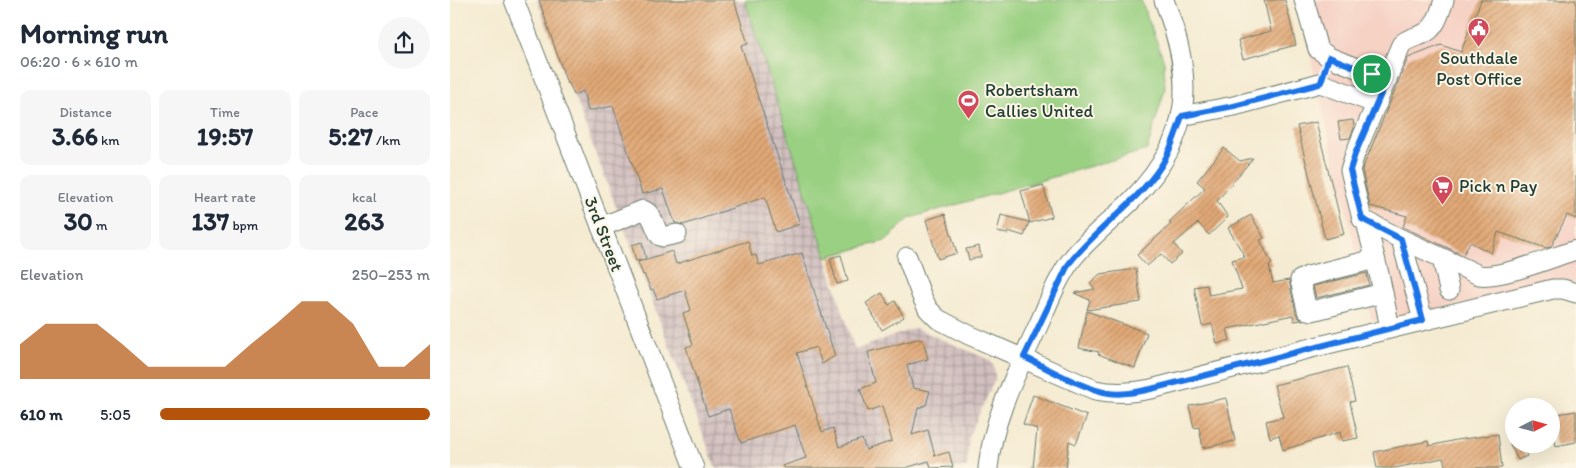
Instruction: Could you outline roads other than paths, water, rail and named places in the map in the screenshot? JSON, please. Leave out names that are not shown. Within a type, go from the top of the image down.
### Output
[{"type":"street","name":"3rd Street","points":[[514,0],[694,468]]},
{"type":"street","points":[[988,468],[991,444],[999,416],[1024,357],[1068,265],[1078,252],[1152,179],[1168,154],[1182,116],[1185,86],[1182,56],[1164,0]]},
{"type":"street","points":[[1304,0],[1318,49],[1329,57],[1387,80]]},
{"type":"street","points":[[1390,328],[1366,222],[1360,214],[1350,170],[1401,45],[1410,38],[1429,32],[1438,17],[1444,0]]},
{"type":"street","points":[[1320,83],[1329,57]]},
{"type":"street","points":[[1182,116],[1234,106],[1320,83],[1377,104]]},
{"type":"street","points":[[601,227],[643,210],[650,214],[660,236],[677,234]]},
{"type":"street","points":[[1366,222],[1479,275],[1492,276],[1576,250]]},
{"type":"street","points":[[1401,239],[1423,320]]},
{"type":"street","points":[[907,257],[922,297],[932,314],[951,327],[1024,357],[1095,390],[1109,393],[1151,389],[1390,328],[1553,289],[1563,289],[1576,293]]},
{"type":"street","points":[[1442,258],[1449,290]]},
{"type":"street","points":[[1375,259],[1308,276],[1300,280],[1300,286],[1307,310],[1312,311],[1383,294]]},
{"type":"place","name":"Southdale Post Office","points":[[1479,47]]},
{"type":"place","name":"Robertsham Callies United","points":[[969,119]]},
{"type":"place","name":"Pick n Pay","points":[[1443,205]]}]
